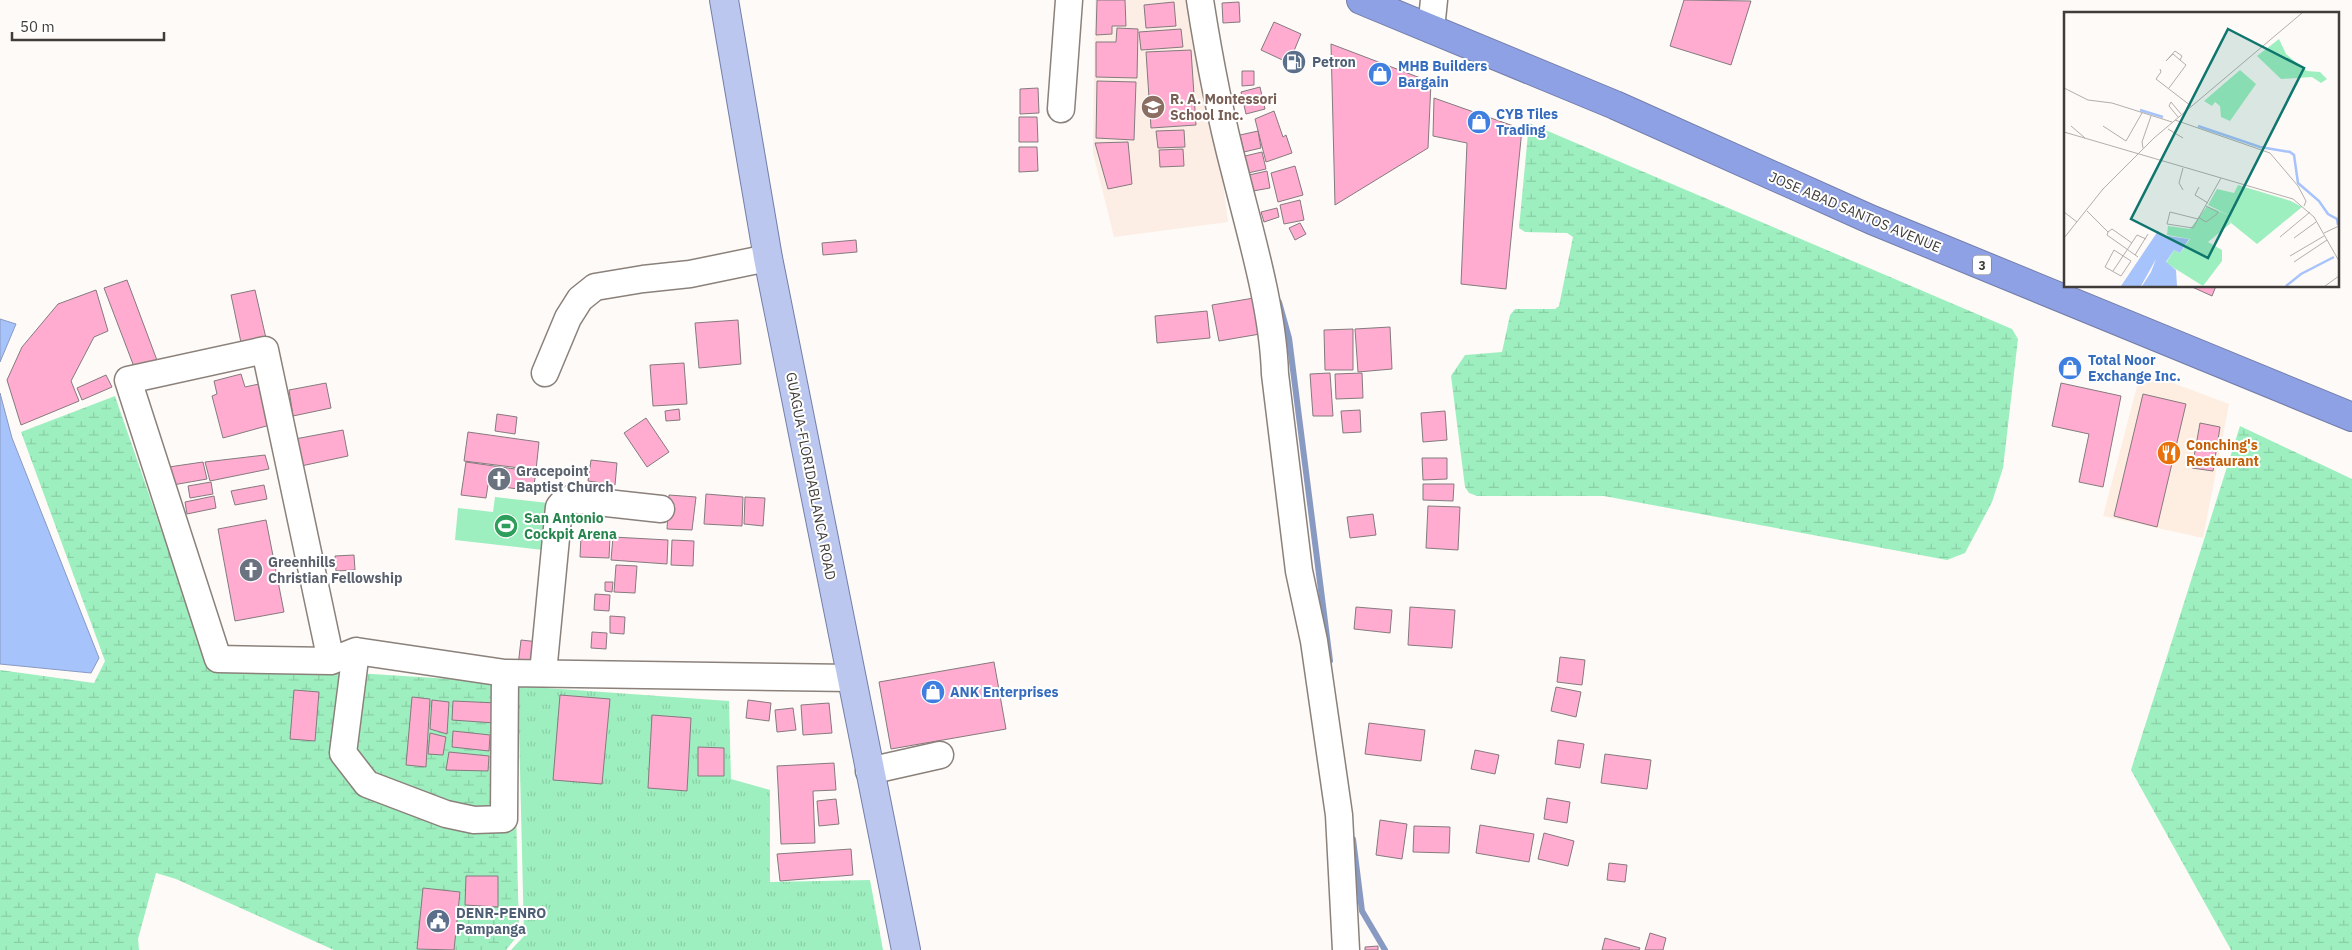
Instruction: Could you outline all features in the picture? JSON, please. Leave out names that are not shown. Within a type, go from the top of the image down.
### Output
[{"type":"highway","name":"JOSE ABAD SANTOS AVENUE","points":[[1362,0],[1420,16],[1872,220],[2352,417]]},
{"type":"main road","name":"GUAGUA-FLORIDABLANCA ROAD","points":[[724,0],[768,258],[906,950]]},
{"type":"street","points":[[1061,109],[1069,0]]},
{"type":"street","points":[[1200,0],[1218,102],[1255,252],[1274,350],[1275,374],[1298,571],[1314,641],[1339,815],[1346,950]]},
{"type":"street","points":[[1420,16],[1434,0]]},
{"type":"street","points":[[545,373],[568,318],[580,299],[595,287],[642,279],[690,274],[768,258]]},
{"type":"street","points":[[330,661],[265,350],[128,380],[218,659],[330,661],[356,651],[505,673],[851,678]]},
{"type":"street","points":[[543,673],[559,507],[564,501],[570,499],[661,509]]},
{"type":"street","points":[[356,651],[343,753],[367,784],[446,814],[474,820],[504,819],[505,673]]},
{"type":"street","points":[[869,772],[940,755]]},
{"type":"shaded area","name":"R. A. Montessori School Inc.","points":[[1095,0],[1188,0],[1207,60],[1228,222],[1114,237],[1093,153]]},
{"type":"shaded area","name":"Conching's Restaurant","points":[[2141,371],[2229,404],[2203,538],[2103,516]]},
{"type":"green space","points":[[1529,123],[2012,329],[2018,339],[2003,468],[1992,502],[1965,553],[1947,560],[1604,496],[1477,496],[1469,493],[1465,487],[1451,376],[1465,355],[1502,352],[1510,315],[1515,309],[1555,309],[1559,306],[1573,237],[1567,233],[1525,232],[1519,228]]},
{"type":"green space","points":[[115,396],[198,636],[230,665],[513,683],[519,934],[506,950],[334,950],[176,879],[156,873],[138,939],[139,950],[0,950],[0,670],[94,683],[105,661],[21,432]]},
{"type":"green space","points":[[2240,426],[2352,479],[2352,950],[2231,950],[2131,770]]},
{"type":"green space","name":"San Antonio Cockpit Arena","points":[[495,497],[557,504],[552,551],[455,540],[458,508],[493,512]]},
{"type":"green space","points":[[518,686],[729,701],[731,779],[770,790],[770,882],[870,880],[883,950],[511,950],[524,936]]},
{"type":"water","points":[[0,319],[16,324],[0,362]]},
{"type":"water","points":[[0,393],[12,438],[99,658],[91,673],[0,664]]},
{"type":"building","points":[[1097,0],[1125,0],[1126,26],[1112,26],[1112,34],[1096,35]]},
{"type":"building","points":[[1684,0],[1751,1],[1731,65],[1670,46]]},
{"type":"building","points":[[1174,2],[1176,26],[1146,28],[1144,5]]},
{"type":"building","points":[[1239,2],[1240,22],[1223,23],[1222,3]]},
{"type":"building","points":[[1274,22],[1301,34],[1289,63],[1261,50]]},
{"type":"building","points":[[1117,28],[1138,29],[1137,78],[1096,77],[1096,42],[1116,42]]},
{"type":"building","points":[[1181,29],[1183,47],[1141,50],[1139,32]]},
{"type":"building","points":[[1331,44],[1431,82],[1428,148],[1335,205]]},
{"type":"building","points":[[1191,50],[1196,125],[1151,128],[1146,52]]},
{"type":"building","points":[[1242,71],[1254,71],[1254,85],[1242,86]]},
{"type":"building","points":[[1097,81],[1136,82],[1134,140],[1096,138]]},
{"type":"building","points":[[1260,87],[1265,109],[1246,114],[1241,92]]},
{"type":"building","points":[[1038,88],[1039,113],[1020,114],[1020,89]]},
{"type":"building","points":[[1434,98],[1522,129],[1506,289],[1461,284],[1467,143],[1433,136]]},
{"type":"building","points":[[1274,111],[1283,137],[1286,135],[1292,153],[1266,162],[1255,119]]},
{"type":"building","points":[[1019,117],[1037,117],[1038,142],[1019,142]]},
{"type":"building","points":[[1184,130],[1185,147],[1158,148],[1156,131]]},
{"type":"building","points":[[1258,131],[1261,148],[1244,152],[1240,135]]},
{"type":"building","points":[[1128,142],[1132,184],[1108,189],[1095,143]]},
{"type":"building","points":[[1019,147],[1037,147],[1038,171],[1019,172]]},
{"type":"building","points":[[1183,149],[1184,166],[1160,167],[1159,150]]},
{"type":"building","points":[[1262,152],[1266,169],[1248,173],[1245,156]]},
{"type":"building","points":[[1295,166],[1303,195],[1278,202],[1271,173]]},
{"type":"building","points":[[1267,171],[1270,188],[1253,191],[1249,175]]},
{"type":"building","points":[[1300,200],[1304,220],[1284,224],[1280,205]]},
{"type":"building","points":[[1277,208],[1279,217],[1264,222],[1261,212]]},
{"type":"building","points":[[1300,223],[1306,234],[1295,240],[1289,228]]},
{"type":"building","points":[[856,240],[857,252],[823,255],[822,243]]},
{"type":"building","points":[[127,280],[158,363],[136,372],[104,288]]},
{"type":"building","points":[[2194,288],[2215,288],[2212,296]]},
{"type":"building","points":[[96,290],[108,331],[94,337],[71,381],[79,401],[21,425],[7,380],[22,347],[58,304]]},
{"type":"building","points":[[255,290],[268,347],[243,352],[231,295]]},
{"type":"building","points":[[1254,298],[1260,334],[1219,341],[1212,305]]},
{"type":"building","points":[[1207,311],[1210,338],[1157,343],[1155,316]]},
{"type":"building","points":[[738,320],[741,364],[699,368],[695,323]]},
{"type":"building","points":[[1390,327],[1392,369],[1358,372],[1355,329]]},
{"type":"building","points":[[1353,329],[1353,370],[1325,370],[1324,330]]},
{"type":"building","points":[[684,363],[687,404],[653,406],[650,365]]},
{"type":"building","points":[[1330,373],[1333,416],[1313,416],[1310,374]]},
{"type":"building","points":[[1362,373],[1363,398],[1336,399],[1335,374]]},
{"type":"building","points":[[241,374],[245,387],[259,384],[270,425],[223,438],[212,396],[217,394],[214,381]]},
{"type":"building","points":[[106,375],[112,387],[82,400],[77,388]]},
{"type":"building","points":[[326,383],[331,408],[293,416],[289,390]]},
{"type":"building","points":[[2061,383],[2121,396],[2103,487],[2079,482],[2089,434],[2052,426]]},
{"type":"building","points":[[2143,394],[2186,404],[2157,527],[2114,516]]},
{"type":"building","points":[[679,409],[680,420],[666,421],[665,411]]},
{"type":"building","points":[[1360,410],[1361,432],[1343,433],[1341,411]]},
{"type":"building","points":[[1445,411],[1447,440],[1423,442],[1421,413]]},
{"type":"building","points":[[497,414],[517,417],[515,434],[495,431]]},
{"type":"building","points":[[646,418],[669,452],[647,467],[624,433]]},
{"type":"building","points":[[2200,423],[2220,427],[2213,471],[2192,468]]},
{"type":"building","points":[[343,430],[348,456],[301,466],[295,439]]},
{"type":"building","points":[[468,432],[539,442],[536,470],[464,461]]},
{"type":"building","points":[[265,455],[269,469],[210,481],[205,462]]},
{"type":"building","points":[[1422,458],[1447,458],[1447,479],[1423,480]]},
{"type":"building","points":[[591,460],[617,463],[615,485],[588,481]]},
{"type":"building","points":[[203,462],[207,479],[167,486],[162,468]]},
{"type":"building","name":"Gracepoint Baptist Church","points":[[466,462],[536,472],[533,491],[488,485],[486,498],[461,495]]},
{"type":"building","points":[[211,482],[213,494],[190,498],[188,486]]},
{"type":"building","points":[[1423,484],[1454,484],[1453,501],[1423,500]]},
{"type":"building","points":[[264,485],[267,499],[235,505],[231,491]]},
{"type":"building","points":[[706,494],[743,497],[742,526],[704,524]]},
{"type":"building","points":[[669,495],[696,497],[692,530],[667,529]]},
{"type":"building","points":[[214,496],[216,508],[187,514],[185,502]]},
{"type":"building","points":[[745,497],[765,498],[763,526],[744,524]]},
{"type":"building","points":[[1428,506],[1460,507],[1458,550],[1426,548]]},
{"type":"building","points":[[1373,514],[1376,535],[1350,538],[1347,517]]},
{"type":"building","name":"Greenhills Christian Fellowship","points":[[266,520],[284,612],[235,621],[218,529]]},
{"type":"building","points":[[581,536],[610,538],[609,558],[580,557]]},
{"type":"building","points":[[613,537],[668,540],[667,564],[611,560]]},
{"type":"building","points":[[672,540],[694,541],[693,566],[671,565]]},
{"type":"building","points":[[354,555],[355,570],[336,571],[335,556]]},
{"type":"building","points":[[616,565],[637,566],[635,593],[614,592]]},
{"type":"building","points":[[605,582],[613,582],[612,592],[605,591]]},
{"type":"building","points":[[595,594],[610,595],[609,611],[594,610]]},
{"type":"building","points":[[1356,607],[1392,610],[1390,633],[1354,629]]},
{"type":"building","points":[[1410,607],[1455,610],[1452,648],[1408,645]]},
{"type":"building","points":[[610,616],[625,617],[624,634],[610,633]]},
{"type":"building","points":[[592,632],[607,633],[606,649],[591,648]]},
{"type":"building","points":[[521,640],[539,642],[537,668],[518,666]]},
{"type":"building","points":[[1560,657],[1585,660],[1582,685],[1557,682]]},
{"type":"building","points":[[994,662],[1006,729],[891,749],[879,682]]},
{"type":"building","points":[[1556,687],[1581,692],[1576,717],[1551,711]]},
{"type":"building","points":[[294,690],[319,692],[315,741],[290,739]]},
{"type":"building","points":[[560,695],[610,699],[602,784],[553,780]]},
{"type":"building","points":[[412,697],[430,699],[426,767],[406,765]]},
{"type":"building","points":[[432,700],[449,702],[447,734],[430,729]]},
{"type":"building","points":[[748,700],[771,703],[769,721],[746,718]]},
{"type":"building","points":[[453,701],[497,703],[495,723],[452,720]]},
{"type":"building","points":[[829,703],[832,733],[803,735],[801,705]]},
{"type":"building","points":[[793,708],[796,730],[777,732],[775,710]]},
{"type":"building","points":[[652,715],[691,718],[687,791],[648,788]]},
{"type":"building","points":[[1369,723],[1425,730],[1421,761],[1365,754]]},
{"type":"building","points":[[453,731],[490,735],[489,751],[452,747]]},
{"type":"building","points":[[430,733],[446,737],[443,755],[428,754]]},
{"type":"building","points":[[1558,740],[1584,744],[1580,768],[1555,764]]},
{"type":"building","points":[[698,747],[724,748],[724,776],[698,776]]},
{"type":"building","points":[[1475,750],[1499,755],[1495,774],[1471,769]]},
{"type":"building","points":[[449,752],[489,756],[488,771],[446,770]]},
{"type":"building","points":[[1605,754],[1651,760],[1647,789],[1601,783]]},
{"type":"building","points":[[834,763],[836,790],[813,791],[815,843],[781,844],[777,766]]},
{"type":"building","points":[[1547,798],[1570,802],[1567,823],[1544,819]]},
{"type":"building","points":[[836,799],[839,824],[819,826],[817,801]]},
{"type":"building","points":[[1380,820],[1407,824],[1402,859],[1376,855]]},
{"type":"building","points":[[1480,825],[1534,834],[1529,862],[1476,853]]},
{"type":"building","points":[[1414,826],[1450,827],[1449,853],[1413,852]]},
{"type":"building","points":[[1544,833],[1574,841],[1568,866],[1538,859]]},
{"type":"building","points":[[851,849],[853,875],[780,881],[777,854]]},
{"type":"building","points":[[1609,863],[1627,865],[1625,882],[1607,880]]},
{"type":"building","points":[[466,876],[498,876],[498,907],[465,905]]},
{"type":"building","name":"DENR-PENRO Pampanga","points":[[423,888],[460,892],[454,950],[417,949]]},
{"type":"building","points":[[1650,933],[1666,938],[1663,950],[1645,950]]},
{"type":"building","points":[[1605,938],[1640,948],[1639,950],[1602,950]]},
{"type":"building","points":[[1378,946],[1378,950],[1365,950],[1365,947]]},
{"type":"waterway","points":[[1279,302],[1289,338],[1330,661]]},
{"type":"waterway","points":[[1353,839],[1362,911],[1385,950]]},
{"type":"place","name":"Petron","points":[[1294,62]]},
{"type":"place","name":"MHB Builders Bargain","points":[[1380,74]]},
{"type":"place","name":"R. A. Montessori School Inc.","points":[[1153,107]]},
{"type":"place","name":"CYB Tiles Trading","points":[[1479,122]]},
{"type":"place","name":"Total Noor Exchange Inc.","points":[[2070,368]]},
{"type":"place","name":"Conching's Restaurant","points":[[2169,453]]},
{"type":"place","name":"Gracepoint Baptist Church","points":[[499,479]]},
{"type":"place","name":"San Antonio Cockpit Arena","points":[[506,526]]},
{"type":"place","name":"Greenhills Christian Fellowship","points":[[251,570]]},
{"type":"place","name":"ANK Enterprises","points":[[933,692]]},
{"type":"place","name":"DENR-PENRO Pampanga","points":[[438,921]]}]
